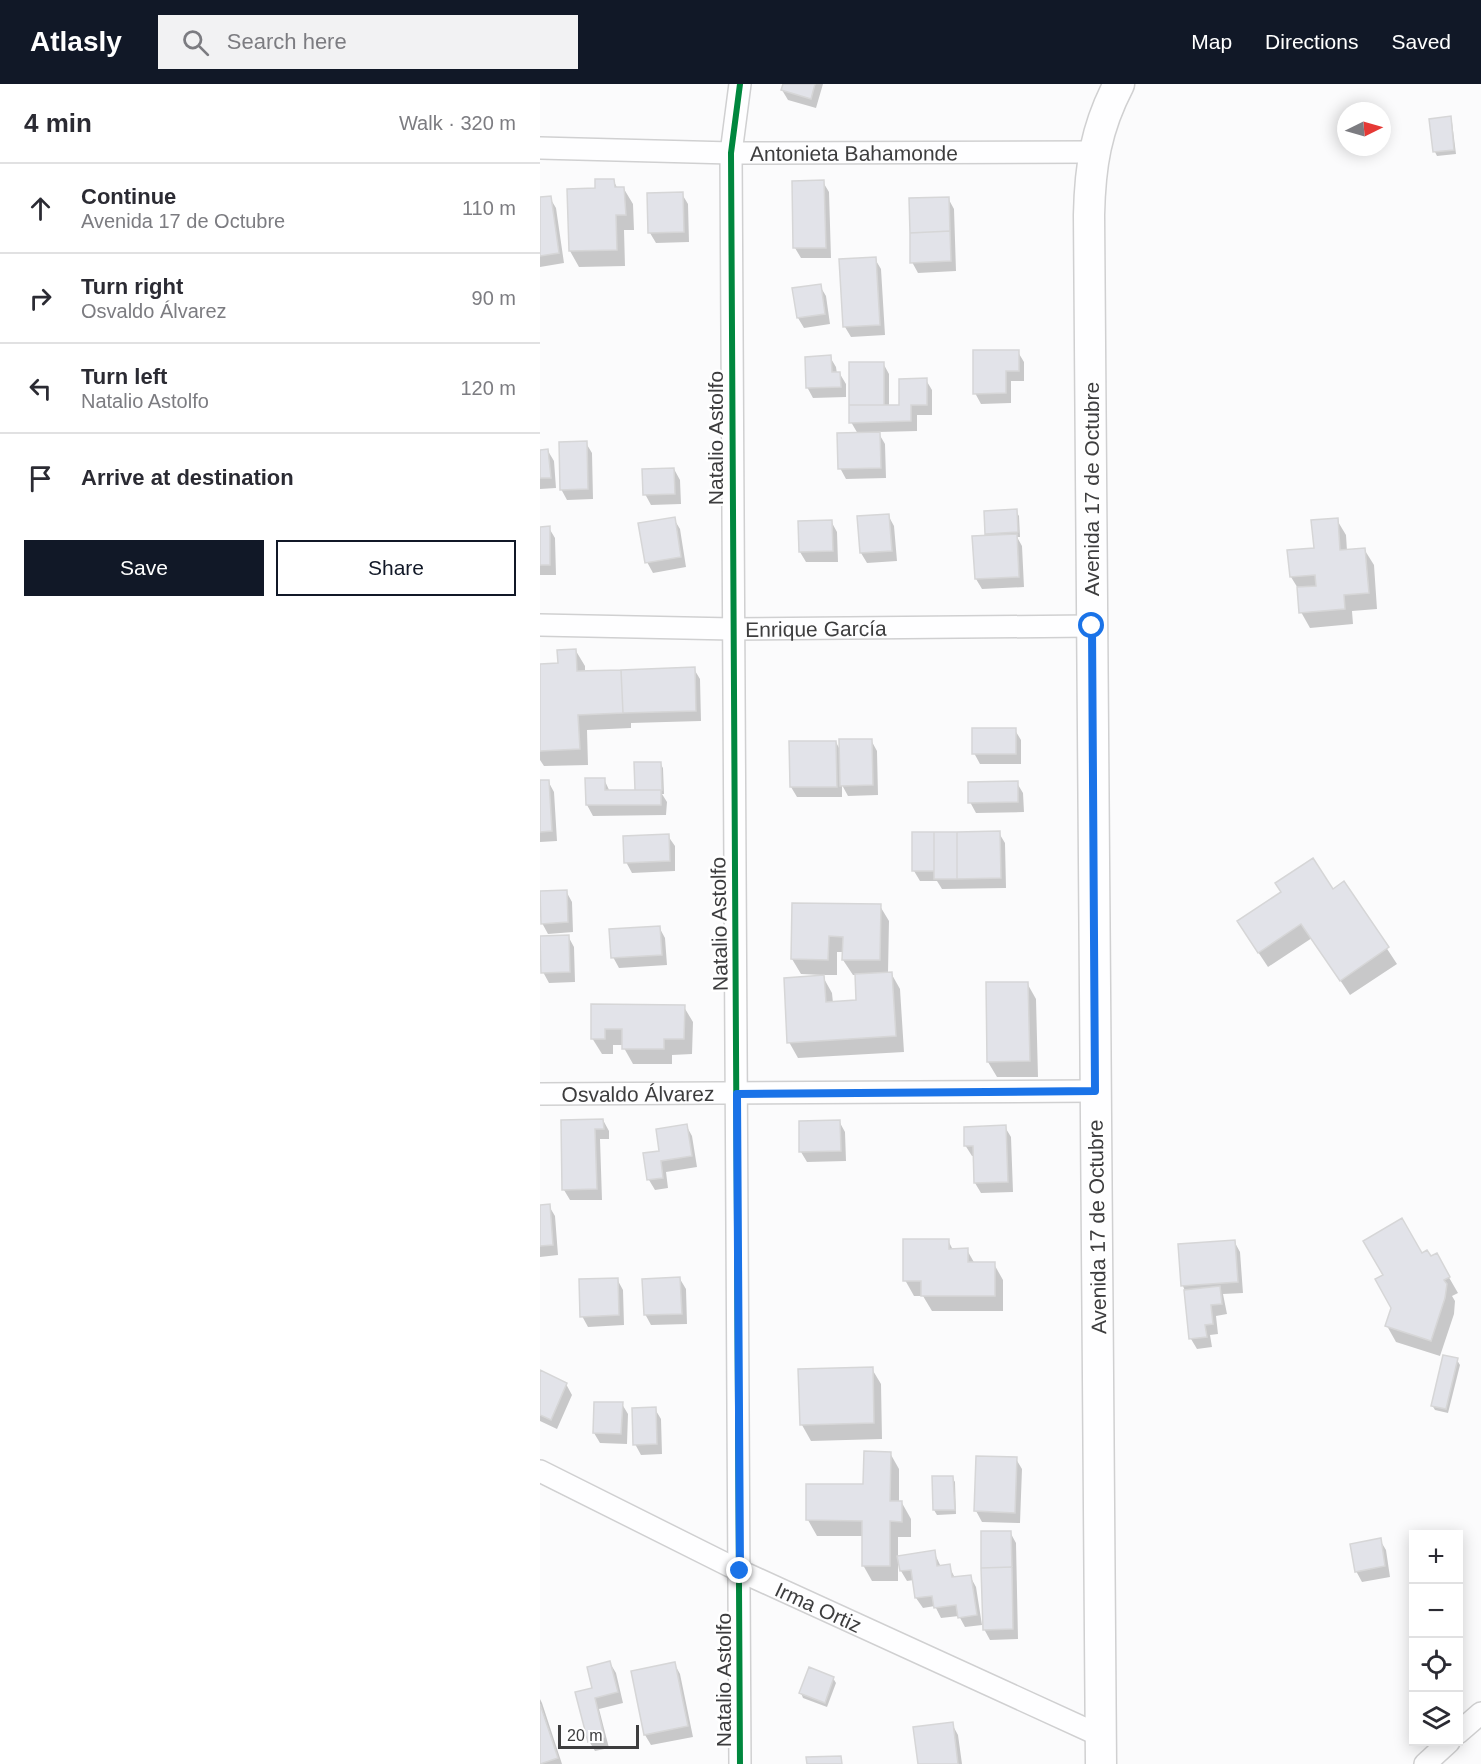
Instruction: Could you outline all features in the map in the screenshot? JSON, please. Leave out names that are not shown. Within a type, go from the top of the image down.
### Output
[{"type":"main road","name":"Avenida 17 de Octubre","points":[[1101,1750],[1089,215],[1094,152],[1101,124],[1119,84]]},
{"type":"street","name":"Natalio Astolfo","points":[[740,84],[731,153],[740,1764]]},
{"type":"street","name":"Antonieta Bahamonde","points":[[540,148],[731,153],[1094,152]]},
{"type":"street","name":"Enrique García","points":[[540,626],[732,629],[1092,626]]},
{"type":"street","name":"Osvaldo Álvarez","points":[[540,1094],[1095,1091]]},
{"type":"street","name":"Irma Ortiz","points":[[540,1471],[1101,1750]]},
{"type":"street","points":[[1463,1729],[1481,1713]]},
{"type":"street","points":[[1425,1764],[1445,1746]]},
{"type":"building","points":[[783,84],[815,84],[811,99],[781,90]]},
{"type":"building","points":[[1451,116],[1454,150],[1433,152],[1429,119]]},
{"type":"building","points":[[595,179],[614,179],[615,187],[624,187],[626,215],[616,215],[617,250],[569,251],[567,189],[595,188]]},
{"type":"building","points":[[824,180],[826,248],[793,248],[792,181]]},
{"type":"building","points":[[683,192],[684,232],[648,233],[647,193]]},
{"type":"building","points":[[551,196],[559,253],[540,256],[540,197]]},
{"type":"building","points":[[949,197],[950,231],[910,233],[909,198]]},
{"type":"building","points":[[950,231],[951,261],[910,263],[910,233]]},
{"type":"building","points":[[876,257],[880,325],[843,327],[839,259]]},
{"type":"building","points":[[821,284],[825,314],[797,318],[792,288]]},
{"type":"building","points":[[973,350],[1019,350],[1019,371],[1006,371],[1006,393],[973,394]]},
{"type":"building","points":[[831,355],[832,372],[840,372],[841,387],[806,388],[805,357]]},
{"type":"building","points":[[849,362],[884,362],[884,405],[849,405]]},
{"type":"building","points":[[927,378],[927,405],[911,405],[911,421],[849,423],[849,405],[899,405],[899,379]]},
{"type":"building","points":[[880,432],[881,468],[838,469],[837,433]]},
{"type":"building","points":[[587,441],[588,489],[560,490],[559,442]]},
{"type":"building","points":[[548,449],[551,478],[540,478],[540,450]]},
{"type":"building","points":[[674,468],[675,494],[643,495],[642,469]]},
{"type":"building","points":[[1017,509],[1018,532],[985,534],[984,511]]},
{"type":"building","points":[[889,514],[892,551],[860,553],[857,516]]},
{"type":"building","points":[[675,517],[681,557],[645,563],[638,523]]},
{"type":"building","points":[[1338,518],[1340,550],[1365,548],[1369,593],[1344,595],[1345,609],[1299,613],[1297,587],[1316,586],[1315,575],[1290,577],[1287,550],[1314,548],[1311,520]]},
{"type":"building","points":[[832,520],[833,551],[799,552],[798,521]]},
{"type":"building","points":[[550,526],[550,565],[540,565],[540,527]]},
{"type":"building","points":[[1017,534],[1019,577],[975,579],[972,536]]},
{"type":"building","points":[[576,649],[577,671],[621,670],[623,713],[578,715],[580,749],[540,751],[540,664],[558,663],[557,650]]},
{"type":"building","points":[[695,667],[696,711],[623,713],[621,670]]},
{"type":"building","points":[[972,728],[1016,728],[1016,754],[972,754]]},
{"type":"building","points":[[839,739],[872,739],[873,785],[840,786]]},
{"type":"building","points":[[789,741],[836,741],[837,787],[790,787]]},
{"type":"building","points":[[634,762],[661,762],[662,790],[635,790]]},
{"type":"building","points":[[585,778],[605,778],[605,790],[661,790],[661,805],[586,805]]},
{"type":"building","points":[[540,780],[549,780],[552,831],[540,832]]},
{"type":"building","points":[[1018,781],[1018,802],[968,803],[968,782]]},
{"type":"building","points":[[1000,831],[1001,878],[957,879],[957,832]]},
{"type":"building","points":[[912,832],[934,832],[934,871],[912,871]]},
{"type":"building","points":[[934,832],[957,832],[957,879],[934,879]]},
{"type":"building","points":[[669,834],[670,861],[624,863],[623,836]]},
{"type":"building","points":[[1313,858],[1333,889],[1344,881],[1389,947],[1340,981],[1301,924],[1258,953],[1237,921],[1281,892],[1275,883]]},
{"type":"building","points":[[567,890],[568,922],[541,924],[540,891]]},
{"type":"building","points":[[792,903],[881,904],[880,960],[842,960],[843,937],[829,936],[828,960],[791,959]]},
{"type":"building","points":[[660,926],[662,955],[611,958],[609,929]]},
{"type":"building","points":[[569,935],[570,972],[541,973],[540,936]]},
{"type":"building","points":[[892,972],[896,1036],[787,1043],[784,978],[824,975],[826,1002],[856,1000],[855,974]]},
{"type":"building","points":[[986,982],[1028,982],[1030,1061],[987,1062]]},
{"type":"building","points":[[591,1004],[685,1005],[684,1039],[664,1039],[664,1049],[622,1049],[622,1029],[605,1029],[605,1039],[591,1039]]},
{"type":"building","points":[[603,1119],[604,1129],[595,1129],[597,1189],[562,1190],[561,1120]]},
{"type":"building","points":[[840,1120],[841,1151],[799,1152],[799,1121]]},
{"type":"building","points":[[687,1124],[692,1156],[661,1161],[663,1178],[647,1180],[643,1153],[659,1151],[656,1129]]},
{"type":"building","points":[[1006,1125],[1008,1182],[974,1183],[973,1146],[964,1146],[964,1127]]},
{"type":"building","points":[[550,1204],[553,1245],[540,1246],[540,1205]]},
{"type":"building","points":[[1402,1218],[1422,1253],[1427,1250],[1431,1256],[1437,1253],[1450,1277],[1444,1280],[1447,1284],[1445,1298],[1431,1341],[1385,1326],[1391,1308],[1375,1279],[1383,1275],[1363,1241]]},
{"type":"building","points":[[903,1239],[949,1239],[949,1249],[968,1248],[968,1262],[995,1262],[995,1296],[921,1296],[921,1281],[903,1281]]},
{"type":"building","points":[[1235,1240],[1238,1282],[1181,1286],[1178,1244]]},
{"type":"building","points":[[680,1277],[682,1314],[644,1315],[642,1279]]},
{"type":"building","points":[[618,1278],[619,1315],[580,1317],[579,1279]]},
{"type":"building","points":[[1220,1286],[1222,1304],[1211,1305],[1213,1324],[1205,1325],[1207,1337],[1189,1339],[1184,1290]]},
{"type":"building","points":[[1443,1355],[1458,1358],[1446,1409],[1431,1406]]},
{"type":"building","points":[[873,1367],[874,1423],[800,1425],[798,1369]]},
{"type":"building","points":[[540,1370],[567,1383],[551,1420],[540,1415]]},
{"type":"building","points":[[594,1402],[623,1402],[621,1434],[593,1433]]},
{"type":"building","points":[[656,1407],[657,1444],[633,1445],[632,1408]]},
{"type":"building","points":[[864,1451],[891,1452],[890,1501],[902,1501],[902,1522],[890,1521],[890,1566],[862,1566],[862,1521],[806,1520],[806,1484],[863,1484]]},
{"type":"building","points":[[976,1456],[1017,1457],[1015,1513],[974,1511]]},
{"type":"building","points":[[932,1476],[953,1476],[955,1510],[933,1510]]},
{"type":"building","points":[[981,1531],[1011,1531],[1012,1567],[981,1568]]},
{"type":"building","points":[[1381,1538],[1385,1566],[1355,1572],[1350,1544]]},
{"type":"building","points":[[935,1550],[937,1566],[950,1564],[952,1577],[971,1575],[977,1615],[958,1618],[956,1605],[934,1608],[932,1596],[915,1598],[911,1570],[900,1571],[897,1556]]},
{"type":"building","points":[[1012,1567],[1013,1629],[983,1630],[981,1568]]},
{"type":"building","points":[[610,1661],[618,1692],[595,1698],[604,1737],[588,1742],[575,1692],[592,1688],[587,1667]]},
{"type":"building","points":[[675,1662],[688,1726],[644,1735],[631,1671]]},
{"type":"building","points":[[809,1667],[834,1677],[825,1703],[799,1693]]},
{"type":"building","points":[[540,1704],[558,1758],[540,1764]]},
{"type":"building","points":[[953,1722],[958,1764],[918,1764],[913,1727]]},
{"type":"building","points":[[841,1756],[842,1764],[807,1764],[806,1757]]},
{"type":"cycle path","points":[[740,84],[731,153],[740,1764]]},
{"type":"route","points":[[740,1571],[737,1094],[1095,1091],[1092,626]]}]
